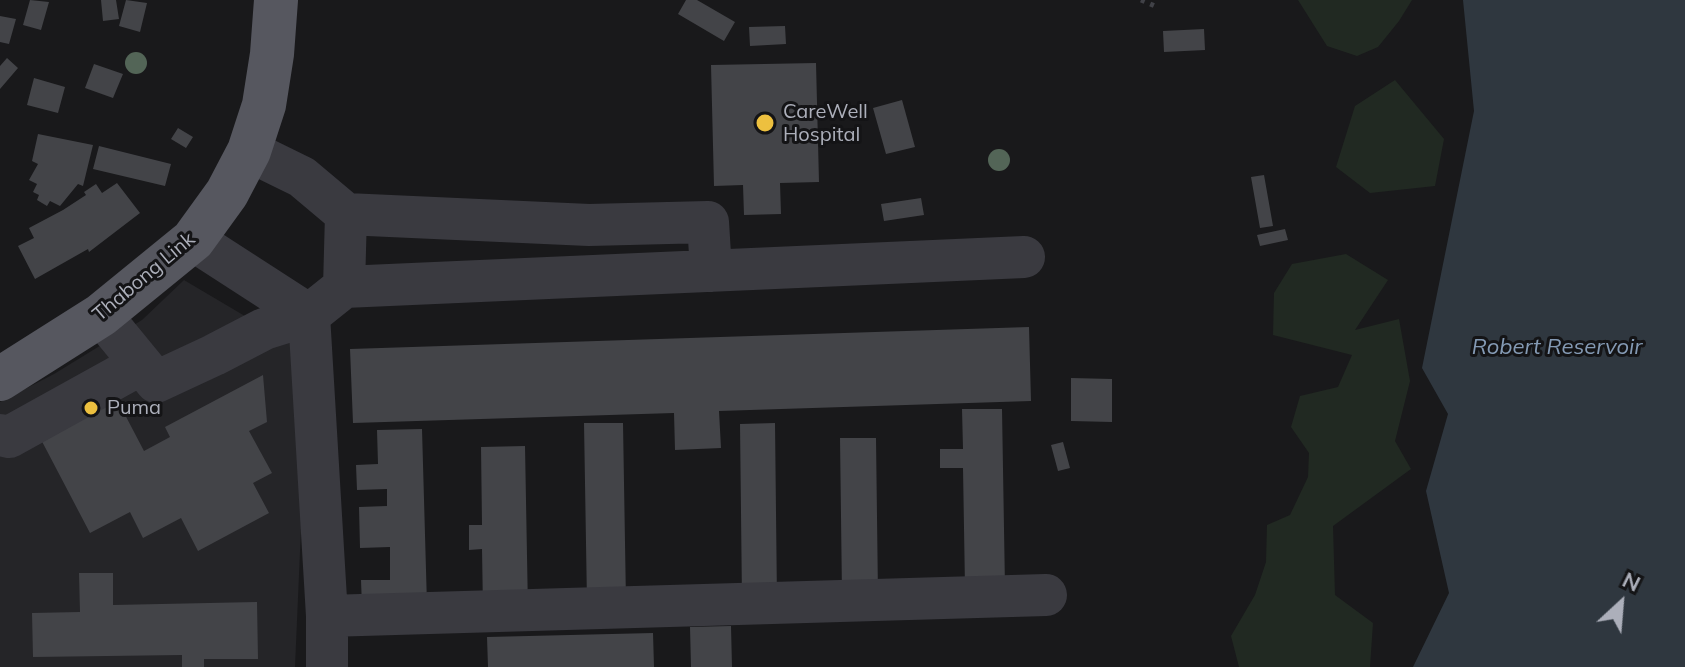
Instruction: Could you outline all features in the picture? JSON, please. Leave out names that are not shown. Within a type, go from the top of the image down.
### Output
[{"type":"main road","name":"Thabong Link","points":[[0,379],[101,315],[193,240],[227,193],[249,151],[264,105],[276,0]]},
{"type":"lane","points":[[249,151],[302,177],[346,214],[589,225],[708,222],[711,271]]},
{"type":"lane","points":[[344,287],[346,214]]},
{"type":"lane","points":[[193,240],[309,315]]},
{"type":"lane","points":[[101,315],[156,382],[264,329],[309,315],[344,287],[1024,257]]},
{"type":"lane","points":[[309,315],[327,616],[327,667]]},
{"type":"lane","points":[[0,435],[9,437],[141,364]]},
{"type":"lane","points":[[327,616],[1046,595]]},
{"type":"path","points":[[1141,0],[1155,6]]},
{"type":"shaded area","points":[[1298,0],[1412,0],[1378,47],[1357,56],[1327,46]]},
{"type":"shaded area","points":[[1395,80],[1444,139],[1435,186],[1370,193],[1336,167],[1355,106]]},
{"type":"shaded area","points":[[1346,254],[1388,280],[1355,330],[1399,319],[1410,381],[1395,441],[1411,469],[1333,526],[1335,595],[1373,623],[1370,667],[1239,667],[1231,636],[1255,595],[1266,562],[1267,525],[1290,515],[1308,477],[1309,453],[1291,427],[1300,396],[1338,387],[1352,355],[1273,335],[1274,293],[1292,264]]},
{"type":"shaded area","points":[[184,280],[304,351],[307,390],[295,667],[0,667],[0,402],[54,374],[142,320]]},
{"type":"water","name":"Robert Reservoir","points":[[1463,0],[1685,0],[1685,667],[1413,667],[1449,593],[1426,491],[1448,414],[1422,368],[1474,111]]},
{"type":"building","points":[[30,0],[49,2],[41,30],[23,25]]},
{"type":"building","points":[[101,0],[116,0],[119,19],[103,21]]},
{"type":"building","points":[[126,0],[147,3],[140,32],[119,26]]},
{"type":"building","points":[[686,0],[697,0],[735,22],[724,41],[678,14]]},
{"type":"building","points":[[0,16],[16,19],[9,44],[0,42]]},
{"type":"building","points":[[785,26],[786,44],[750,46],[749,27]]},
{"type":"building","points":[[1204,29],[1205,50],[1164,52],[1163,31]]},
{"type":"building","points":[[7,58],[18,68],[0,89],[0,66]]},
{"type":"building","name":"CareWell Hospital","points":[[816,63],[819,182],[780,183],[781,214],[744,215],[743,185],[714,186],[711,65]]},
{"type":"building","points":[[94,64],[123,74],[113,98],[85,88]]},
{"type":"building","points":[[34,78],[65,87],[58,113],[27,105]]},
{"type":"building","points":[[902,100],[915,147],[886,154],[873,108]]},
{"type":"building","points":[[178,128],[193,137],[186,148],[171,139]]},
{"type":"building","points":[[38,134],[93,145],[83,186],[78,184],[60,206],[50,201],[47,206],[37,200],[39,195],[33,192],[37,184],[29,180],[38,164],[32,161]]},
{"type":"building","points":[[99,146],[171,164],[165,186],[93,169]]},
{"type":"building","points":[[1264,175],[1273,226],[1260,228],[1251,177]]},
{"type":"building","points":[[117,183],[140,213],[89,252],[88,249],[35,279],[18,246],[34,238],[29,228],[86,195],[84,192],[96,184],[102,193]]},
{"type":"building","points":[[921,198],[924,215],[884,221],[881,204]]},
{"type":"building","points":[[1285,229],[1288,240],[1260,246],[1257,235]]},
{"type":"building","points":[[1029,327],[1031,401],[719,411],[721,448],[675,450],[674,413],[353,423],[350,349]]},
{"type":"building","points":[[263,375],[267,422],[249,431],[272,473],[253,483],[269,513],[198,551],[181,518],[143,538],[130,512],[90,533],[36,430],[112,390],[144,451],[170,437],[165,427]]},
{"type":"building","points":[[1071,378],[1112,379],[1112,422],[1071,421]]},
{"type":"building","points":[[962,409],[1002,409],[1005,588],[965,588],[963,468],[940,468],[940,449],[963,449]]},
{"type":"building","points":[[584,423],[623,423],[626,602],[587,603]]},
{"type":"building","points":[[775,423],[777,601],[742,601],[740,424]]},
{"type":"building","points":[[422,429],[427,605],[362,607],[361,580],[390,580],[390,547],[360,548],[359,507],[387,506],[387,489],[357,490],[356,465],[378,464],[377,430]]},
{"type":"building","points":[[840,438],[876,438],[878,595],[842,595]]},
{"type":"building","points":[[1063,442],[1070,468],[1058,471],[1051,445]]},
{"type":"building","points":[[525,446],[528,610],[483,610],[482,549],[469,550],[469,525],[482,525],[481,447]]},
{"type":"building","points":[[79,573],[113,573],[113,605],[257,602],[258,659],[204,659],[204,667],[182,667],[182,655],[33,657],[32,613],[80,612]]},
{"type":"building","points":[[731,626],[732,667],[691,667],[690,627]]},
{"type":"building","points":[[653,633],[654,667],[488,667],[487,637]]},
{"type":"place","name":"CareWell Hospital","points":[[765,123]]},
{"type":"place","name":"Puma","points":[[91,408]]}]
